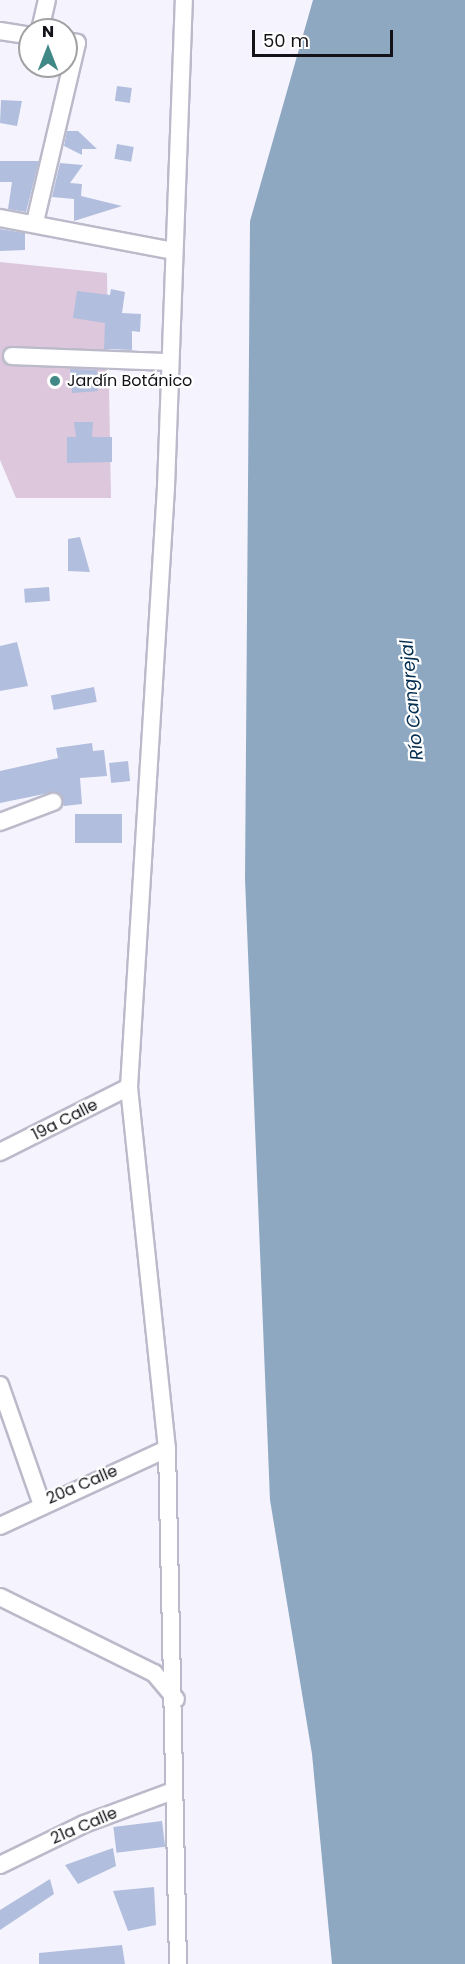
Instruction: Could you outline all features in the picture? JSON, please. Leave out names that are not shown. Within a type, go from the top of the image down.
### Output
[{"type":"street","points":[[43,18],[47,0]]},
{"type":"street","points":[[178,1964],[170,1792],[176,1699],[166,1449],[129,1087],[170,362],[184,0]]},
{"type":"street","points":[[0,31],[18,34]]},
{"type":"street","points":[[35,222],[69,78]]},
{"type":"street","points":[[0,218],[35,222],[173,251]]},
{"type":"street","points":[[12,356],[170,362]]},
{"type":"street","points":[[0,822],[53,802]]},
{"type":"street","name":"19a Calle","points":[[0,1152],[129,1087]]},
{"type":"street","points":[[0,1385],[41,1502]]},
{"type":"street","name":"20a Calle","points":[[0,1526],[41,1502],[166,1449]]},
{"type":"street","points":[[0,1597],[154,1673],[176,1699]]},
{"type":"street","name":"21a Calle","points":[[0,1865],[84,1824],[170,1792]]},
{"type":"shaded area","name":"Jardín Botánico","points":[[0,262],[107,273],[111,498],[16,498],[0,460]]},
{"type":"water","name":"Río Cangrejal","points":[[313,0],[465,0],[465,1964],[332,1964],[312,1754],[270,1500],[245,879],[250,221]]},
{"type":"building","points":[[117,86],[132,88],[130,103],[115,101]]},
{"type":"building","points":[[1,100],[22,101],[17,126],[0,123]]},
{"type":"building","points":[[67,131],[78,131],[97,149],[82,149],[82,155],[64,146]]},
{"type":"building","points":[[117,144],[134,147],[131,162],[114,159]]},
{"type":"building","points":[[0,161],[39,161],[26,212],[8,209],[12,182],[0,182]]},
{"type":"building","points":[[60,163],[83,165],[70,183],[82,184],[81,196],[122,206],[74,221],[74,199],[52,197]]},
{"type":"building","points":[[0,229],[25,233],[25,250],[0,251]]},
{"type":"building","points":[[111,289],[125,292],[122,313],[141,314],[140,332],[132,331],[132,350],[104,349],[105,323],[73,318],[77,291],[110,295]]},
{"type":"building","points":[[70,369],[97,370],[98,391],[72,393]]},
{"type":"building","points":[[74,422],[93,422],[92,437],[112,437],[112,462],[67,463],[67,437],[76,437]]},
{"type":"building","points":[[80,537],[90,572],[68,571],[68,539]]},
{"type":"building","points":[[49,587],[50,601],[25,603],[24,589]]},
{"type":"building","points":[[17,642],[28,686],[0,691],[0,646]]},
{"type":"building","points":[[94,687],[97,702],[54,710],[51,695]]},
{"type":"building","points":[[92,743],[93,751],[104,750],[107,776],[80,778],[82,804],[64,806],[54,792],[0,803],[0,771],[58,758],[56,748]]},
{"type":"building","points":[[128,761],[130,781],[111,783],[109,763]]},
{"type":"building","points":[[75,814],[122,814],[122,843],[75,843]]},
{"type":"building","points":[[162,1821],[165,1847],[117,1853],[113,1827]]},
{"type":"building","points":[[113,1848],[116,1866],[78,1884],[65,1865]]},
{"type":"building","points":[[50,1879],[54,1894],[0,1930],[0,1910]]},
{"type":"building","points":[[154,1887],[156,1925],[128,1931],[113,1891]]},
{"type":"building","points":[[122,1945],[125,1964],[39,1964],[39,1953]]},
{"type":"place","name":"Jardín Botánico","points":[[55,381]]}]
